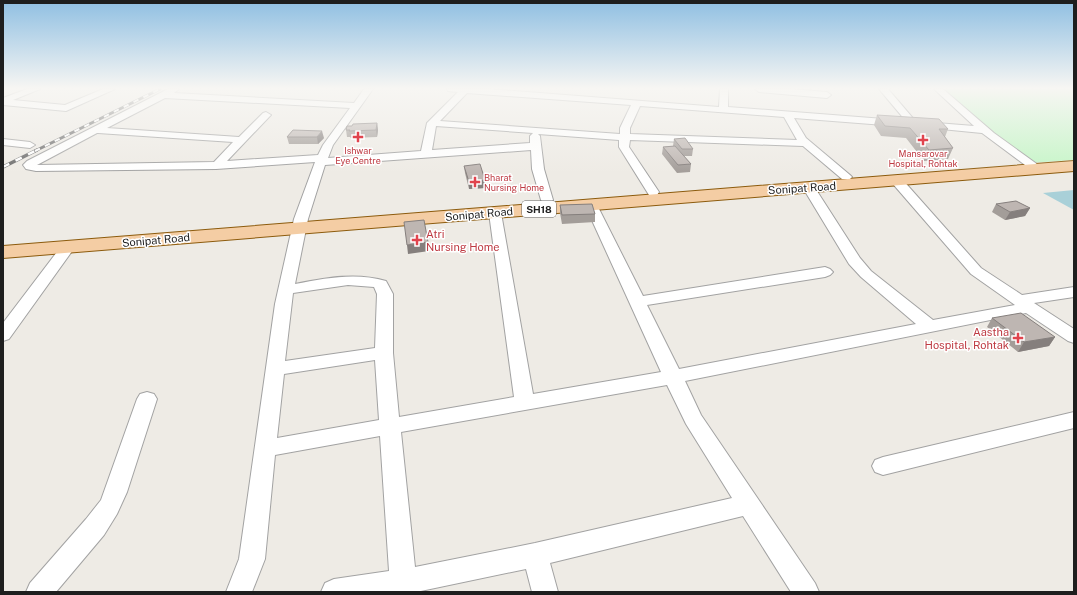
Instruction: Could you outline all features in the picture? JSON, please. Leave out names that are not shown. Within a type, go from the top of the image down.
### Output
[{"type":"main road","name":"Sonipat Road","points":[[3,243],[495,213],[810,188],[897,181],[1030,165],[1074,158]]},
{"type":"main road","name":"Sonipat Road","points":[[3,252],[68,247],[547,200],[846,177],[1030,165],[1074,166]]},
{"type":"street","points":[[122,117],[31,163],[29,165],[30,167],[216,166],[536,146]]},
{"type":"street","points":[[216,166],[264,117]]},
{"type":"street","points":[[239,592],[252,559],[286,290],[300,224],[321,160],[328,145],[349,117]]},
{"type":"street","points":[[426,154],[432,123],[437,117]]},
{"type":"street","points":[[630,117],[625,128],[624,147],[653,192]]},
{"type":"street","points":[[788,117],[802,140],[846,177]]},
{"type":"street","points":[[811,117],[984,130]]},
{"type":"street","points":[[907,117],[914,125]]},
{"type":"street","points":[[969,117],[1030,165]]},
{"type":"street","points":[[432,123],[624,137],[805,143]]},
{"type":"street","points":[[97,130],[242,140]]},
{"type":"street","points":[[534,131],[538,168],[547,200]]},
{"type":"street","points":[[3,142],[30,145]]},
{"type":"street","points":[[897,181],[976,271],[1074,337]]},
{"type":"street","points":[[810,188],[854,261],[866,274],[931,327]]},
{"type":"street","points":[[591,205],[693,419],[806,592]]},
{"type":"street","points":[[495,213],[525,403]]},
{"type":"street","points":[[3,335],[68,247]]},
{"type":"street","points":[[638,302],[825,272]]},
{"type":"street","points":[[286,290],[354,280],[381,284],[385,294],[384,354],[403,582]]},
{"type":"street","points":[[266,448],[673,377],[931,327],[1074,292]]},
{"type":"street","points":[[275,369],[384,354]]},
{"type":"street","points":[[39,592],[95,527],[109,507],[116,492],[147,399]]},
{"type":"street","points":[[883,466],[1074,420]]},
{"type":"street","points":[[334,592],[403,582],[535,555],[748,504]]},
{"type":"street","points":[[535,555],[545,592]]},
{"type":"green space","points":[[973,117],[1074,117],[1074,160],[1029,163]]},
{"type":"water","points":[[1074,190],[1074,210],[1043,193]]},
{"type":"building","points":[[878,117],[939,119],[948,129],[939,129],[953,148],[929,150],[910,128],[885,126]]},
{"type":"building","points":[[377,123],[376,130],[346,130],[347,126],[352,126],[353,124]]},
{"type":"building","points":[[293,130],[322,131],[317,137],[287,137]]},
{"type":"building","points":[[685,138],[693,149],[682,149],[674,139]]},
{"type":"building","points":[[675,146],[691,164],[678,165],[663,147]]},
{"type":"building","points":[[480,164],[485,180],[469,182],[464,166]]},
{"type":"building","points":[[1016,201],[1030,208],[1010,212],[996,204]]},
{"type":"building","points":[[592,204],[595,214],[562,215],[560,205]]},
{"type":"building","points":[[424,220],[428,242],[407,245],[404,222]]},
{"type":"building","points":[[1021,313],[1055,337],[1024,342],[992,318]]},
{"type":"railway","points":[[35,151],[104,117]]},
{"type":"railway","points":[[3,167],[35,151]]},
{"type":"place","name":"Ishwar Eye Centre","points":[[358,137]]},
{"type":"place","name":"Mansarovar Hospital, Rohtak","points":[[923,140]]},
{"type":"place","name":"Bharat Nursing Home","points":[[475,182]]},
{"type":"place","name":"Atri Nursing Home","points":[[417,240]]},
{"type":"place","name":"Aastha Hospital, Rohtak","points":[[1018,338]]}]
